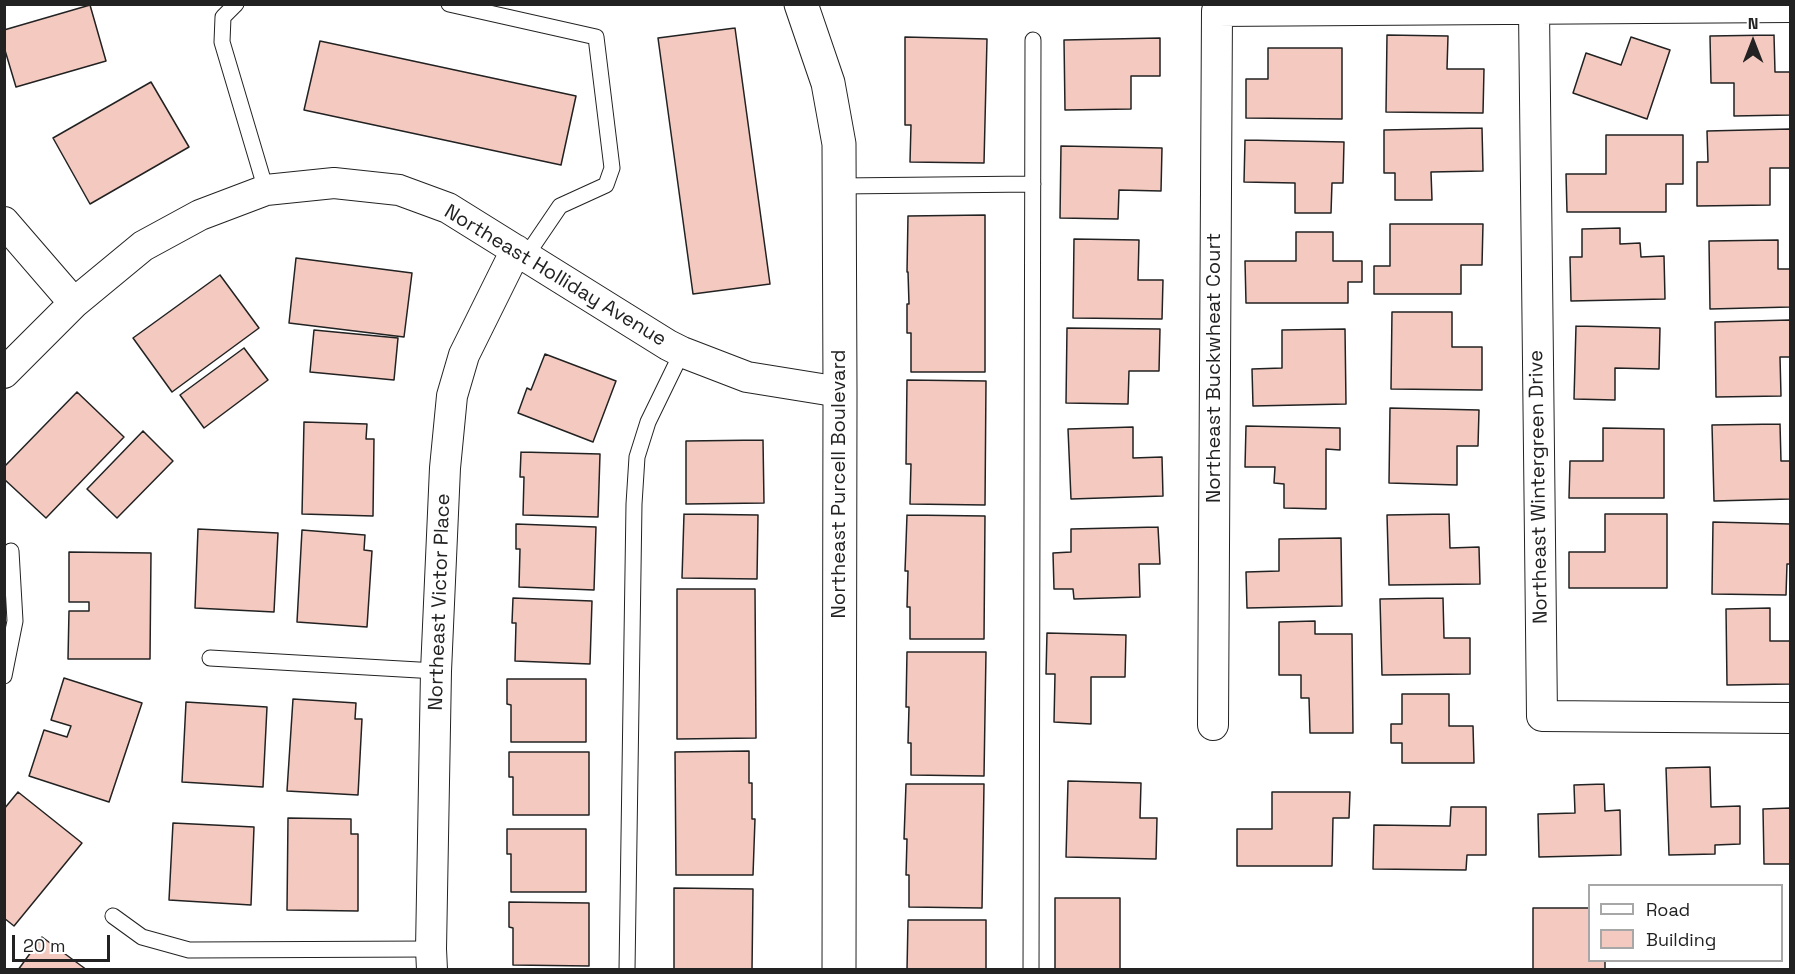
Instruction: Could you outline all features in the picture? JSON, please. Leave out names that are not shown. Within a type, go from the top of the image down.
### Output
[{"type":"street","name":"Northeast Purcell Boulevard","points":[[801,4],[828,83],[839,144],[839,969]]},
{"type":"street","points":[[1534,10],[1791,7]]},
{"type":"street","name":"Northeast Buckwheat Court","points":[[1213,725],[1217,11],[1534,10]]},
{"type":"street","name":"Northeast Wintergreen Drive","points":[[1534,10],[1542,716],[1791,718]]},
{"type":"street","name":"Northeast Holliday Avenue","points":[[4,373],[75,303],[143,246],[200,215],[266,190],[334,183],[399,190],[448,208],[682,352],[747,377],[840,392]]},
{"type":"street","points":[[4,222],[75,303]]},
{"type":"street","name":"Northeast Victor Place","points":[[432,959],[436,671],[445,468],[452,396],[464,355],[521,253]]},
{"type":"lane","points":[[236,4],[223,17],[222,42],[266,190]]},
{"type":"lane","points":[[449,4],[596,37],[612,168],[606,185],[560,206],[521,253]]},
{"type":"lane","points":[[1031,969],[1033,40]]},
{"type":"lane","points":[[839,186],[1033,184]]},
{"type":"lane","points":[[627,969],[634,516],[637,457],[648,422],[682,352]]},
{"type":"lane","points":[[4,676],[15,621],[11,551]]},
{"type":"lane","points":[[210,658],[436,671]]},
{"type":"lane","points":[[113,916],[142,937],[189,950],[432,959]]},
{"type":"building","points":[[90,5],[106,61],[16,87],[4,47],[4,30]]},
{"type":"building","points":[[735,28],[770,284],[693,294],[658,38]]},
{"type":"building","points":[[1387,35],[1448,36],[1447,69],[1484,69],[1483,113],[1386,112]]},
{"type":"building","points":[[1774,35],[1775,72],[1790,72],[1790,115],[1734,116],[1734,83],[1711,83],[1710,36]]},
{"type":"building","points":[[905,37],[987,39],[984,163],[910,162],[911,125],[905,125]]},
{"type":"building","points":[[1631,37],[1670,50],[1647,119],[1573,93],[1586,53],[1621,65]]},
{"type":"building","points":[[1160,38],[1160,76],[1131,76],[1131,109],[1065,110],[1064,40]]},
{"type":"building","points":[[320,41],[576,96],[561,165],[304,110]]},
{"type":"building","points":[[1268,48],[1342,48],[1342,119],[1246,118],[1246,79],[1268,79]]},
{"type":"building","points":[[151,82],[189,147],[90,204],[53,138]]},
{"type":"building","points":[[1482,128],[1483,171],[1431,172],[1432,200],[1395,200],[1395,173],[1384,173],[1384,130]]},
{"type":"building","points":[[1790,129],[1790,168],[1770,168],[1770,205],[1697,206],[1697,162],[1708,162],[1707,131]]},
{"type":"building","points":[[1606,135],[1683,135],[1683,184],[1666,184],[1666,212],[1567,212],[1566,174],[1606,174]]},
{"type":"building","points":[[1245,140],[1344,142],[1343,183],[1332,183],[1331,213],[1295,213],[1295,183],[1244,182]]},
{"type":"building","points":[[1061,146],[1162,148],[1161,191],[1119,190],[1118,219],[1060,218]]},
{"type":"building","points":[[985,215],[985,372],[911,372],[911,333],[907,333],[908,216]]},
{"type":"building","points":[[1390,224],[1483,224],[1482,265],[1461,265],[1461,294],[1374,294],[1374,266],[1390,266]]},
{"type":"building","points":[[1620,228],[1620,244],[1640,243],[1641,257],[1664,256],[1665,299],[1571,301],[1570,257],[1582,257],[1582,229]]},
{"type":"building","points":[[1296,232],[1333,232],[1333,261],[1362,261],[1362,282],[1348,282],[1348,303],[1246,303],[1245,261],[1296,261]]},
{"type":"building","points":[[1074,239],[1139,240],[1138,280],[1163,280],[1162,319],[1073,318]]},
{"type":"building","points":[[1778,240],[1778,269],[1790,269],[1790,307],[1710,309],[1709,241]]},
{"type":"building","points":[[296,258],[412,273],[404,337],[289,323]]},
{"type":"building","points":[[220,275],[259,328],[172,392],[133,338]]},
{"type":"building","points":[[1392,312],[1452,312],[1452,347],[1482,347],[1482,390],[1391,389]]},
{"type":"building","points":[[1790,320],[1790,357],[1780,357],[1781,396],[1716,397],[1715,322]]},
{"type":"building","points":[[1576,326],[1660,328],[1659,369],[1615,368],[1615,400],[1574,399]]},
{"type":"building","points":[[1067,328],[1160,329],[1159,371],[1129,371],[1128,404],[1066,403]]},
{"type":"building","points":[[1345,329],[1346,404],[1253,406],[1252,369],[1282,368],[1282,330]]},
{"type":"building","points":[[314,330],[398,338],[394,380],[310,372]]},
{"type":"building","points":[[244,348],[268,380],[204,428],[180,395]]},
{"type":"building","points":[[545,354],[616,381],[593,442],[518,413],[527,388],[531,390]]},
{"type":"building","points":[[907,380],[986,381],[985,505],[910,504],[911,464],[906,464]]},
{"type":"building","points":[[77,392],[124,437],[46,518],[4,479],[4,467]]},
{"type":"building","points":[[1390,408],[1479,410],[1478,446],[1457,446],[1457,485],[1389,483]]},
{"type":"building","points":[[304,422],[367,424],[366,439],[374,439],[373,516],[302,514]]},
{"type":"building","points":[[1780,424],[1781,461],[1790,461],[1790,499],[1714,501],[1712,425]]},
{"type":"building","points":[[1246,426],[1340,428],[1340,450],[1326,449],[1326,509],[1284,508],[1284,484],[1274,483],[1275,467],[1245,467]]},
{"type":"building","points":[[1133,427],[1133,458],[1162,457],[1163,496],[1071,499],[1068,429]]},
{"type":"building","points":[[1603,428],[1664,429],[1664,498],[1569,498],[1570,461],[1603,461]]},
{"type":"building","points":[[143,431],[173,461],[117,518],[87,489]]},
{"type":"building","points":[[763,440],[764,503],[686,504],[686,441]]},
{"type":"building","points":[[521,452],[600,454],[598,517],[523,515],[524,477],[520,477]]},
{"type":"building","points":[[684,514],[758,515],[757,579],[682,578]]},
{"type":"building","points":[[1449,514],[1450,548],[1479,547],[1480,584],[1389,585],[1387,515]]},
{"type":"building","points":[[1605,514],[1667,514],[1667,588],[1569,588],[1569,552],[1605,552]]},
{"type":"building","points":[[907,515],[985,516],[984,639],[910,639],[910,607],[907,607],[908,571],[905,571]]},
{"type":"building","points":[[1713,522],[1790,524],[1790,564],[1787,564],[1786,595],[1712,594]]},
{"type":"building","points":[[516,524],[596,527],[594,590],[519,587],[520,549],[516,549]]},
{"type":"building","points":[[1158,527],[1160,564],[1139,564],[1140,597],[1074,599],[1073,589],[1054,589],[1053,553],[1071,552],[1071,529]]},
{"type":"building","points":[[198,529],[278,533],[274,612],[195,608]]},
{"type":"building","points":[[302,530],[365,535],[364,550],[372,551],[367,627],[297,622]]},
{"type":"building","points":[[1341,538],[1342,606],[1247,608],[1246,572],[1279,571],[1279,539]]},
{"type":"building","points":[[69,552],[151,553],[150,659],[68,659],[69,611],[89,611],[89,602],[69,602]]},
{"type":"building","points":[[677,589],[755,589],[756,738],[677,739]]},
{"type":"building","points":[[513,598],[592,601],[590,664],[515,661],[516,623],[512,623]]},
{"type":"building","points":[[1443,598],[1444,638],[1470,638],[1470,674],[1382,675],[1380,599]]},
{"type":"building","points":[[1770,608],[1770,641],[1790,641],[1790,684],[1727,685],[1726,609]]},
{"type":"building","points":[[1315,621],[1315,634],[1352,634],[1353,733],[1310,733],[1309,698],[1301,698],[1301,675],[1279,675],[1279,622]]},
{"type":"building","points":[[1047,633],[1126,635],[1125,677],[1091,677],[1091,724],[1054,722],[1055,674],[1046,674]]},
{"type":"building","points":[[907,652],[986,652],[984,776],[911,775],[911,743],[908,743],[909,707],[906,707]]},
{"type":"building","points":[[64,678],[142,703],[109,802],[29,776],[44,730],[67,737],[71,726],[51,720]]},
{"type":"building","points":[[507,679],[586,679],[586,742],[511,742],[511,705],[507,704]]},
{"type":"building","points":[[1402,694],[1449,694],[1449,726],[1473,726],[1474,763],[1402,763],[1402,743],[1391,743],[1391,724],[1402,724]]},
{"type":"building","points":[[293,699],[356,703],[355,719],[362,719],[358,795],[287,791]]},
{"type":"building","points":[[186,702],[267,707],[263,787],[182,782]]},
{"type":"building","points":[[749,751],[752,819],[755,819],[753,875],[676,875],[675,752]]},
{"type":"building","points":[[509,752],[589,752],[589,815],[513,815],[513,777],[509,777]]},
{"type":"building","points":[[1710,767],[1711,807],[1740,806],[1740,844],[1715,845],[1715,854],[1669,855],[1666,768]]},
{"type":"building","points":[[1068,781],[1141,783],[1140,818],[1157,818],[1156,859],[1066,857]]},
{"type":"building","points":[[906,784],[984,784],[982,908],[909,907],[909,875],[906,875],[907,839],[904,839]]},
{"type":"building","points":[[1604,784],[1605,811],[1620,810],[1621,855],[1539,857],[1538,814],[1575,813],[1574,785]]},
{"type":"building","points":[[18,792],[82,843],[14,926],[4,918],[4,809]]},
{"type":"building","points":[[1272,792],[1350,792],[1349,818],[1333,818],[1332,866],[1237,866],[1237,829],[1272,829]]},
{"type":"building","points":[[1451,807],[1486,807],[1486,855],[1467,855],[1466,870],[1373,869],[1374,825],[1450,826]]},
{"type":"building","points":[[1790,808],[1790,864],[1764,864],[1763,809]]},
{"type":"building","points":[[288,818],[351,819],[351,834],[358,834],[358,911],[287,910]]},
{"type":"building","points":[[173,823],[254,827],[251,905],[169,900]]},
{"type":"building","points":[[507,829],[586,829],[586,892],[511,892],[511,854],[507,854]]},
{"type":"building","points":[[674,888],[753,889],[752,970],[674,970]]},
{"type":"building","points":[[1055,898],[1120,898],[1120,970],[1055,970]]},
{"type":"building","points":[[509,902],[589,903],[589,966],[513,965],[513,928],[509,927]]},
{"type":"building","points":[[1533,908],[1588,908],[1588,962],[1605,962],[1605,970],[1533,970]]},
{"type":"building","points":[[908,920],[986,920],[986,970],[907,970]]},
{"type":"building","points":[[42,937],[87,970],[18,970]]}]
